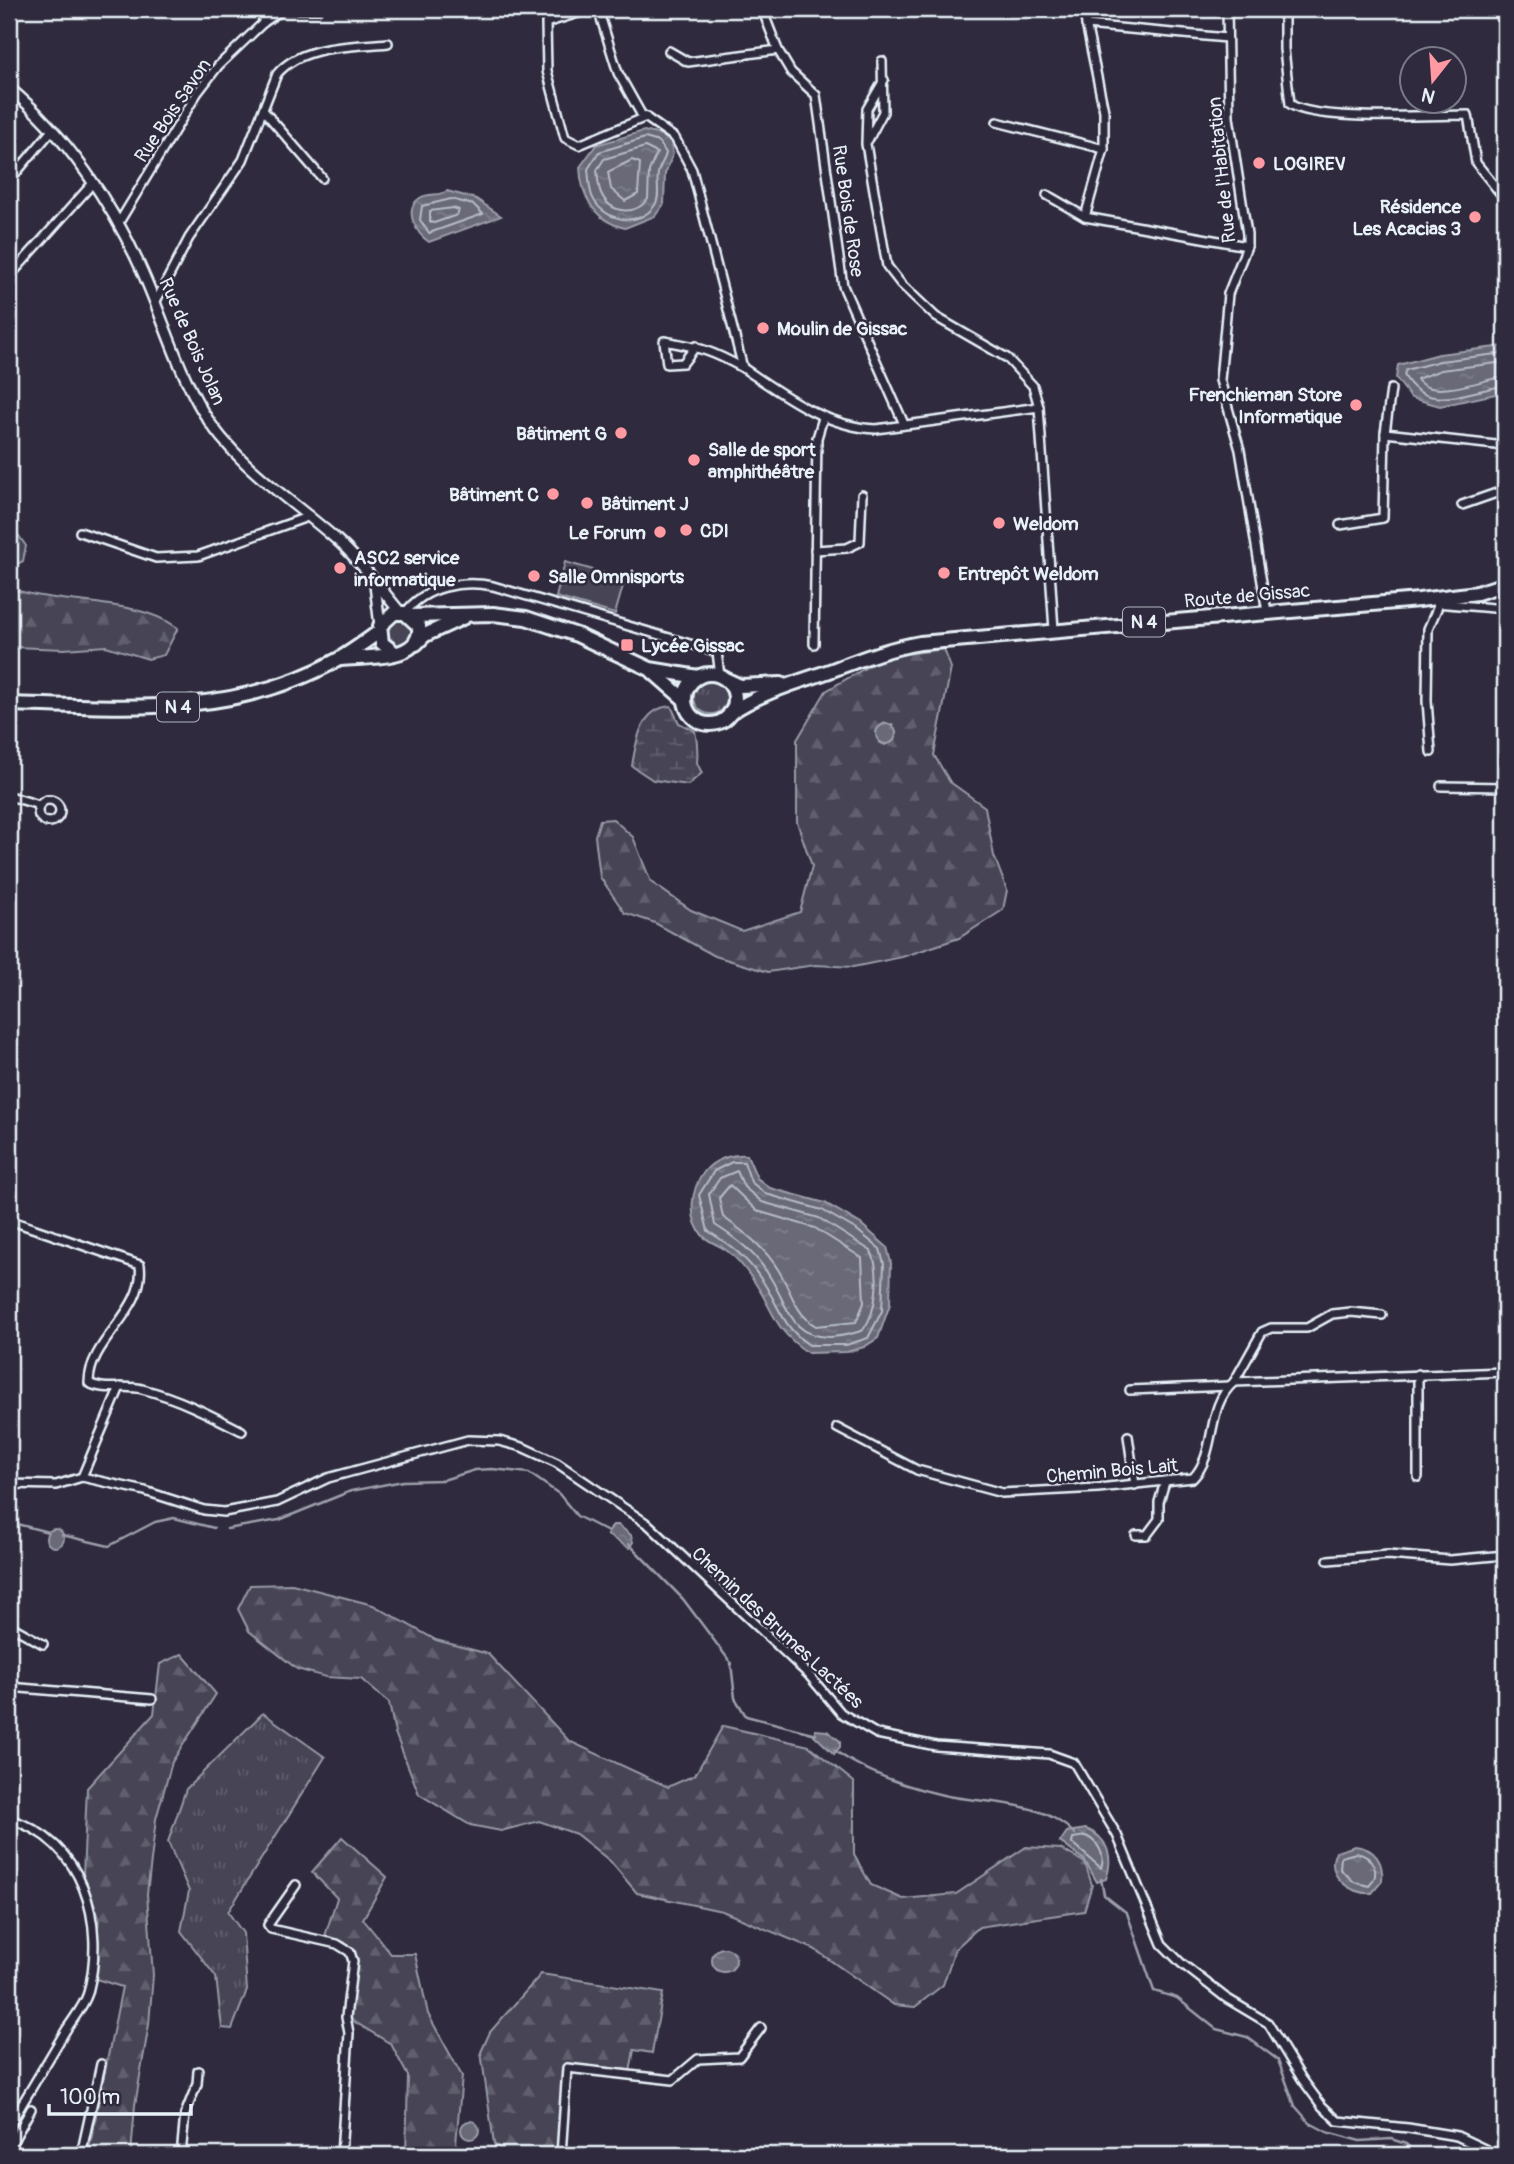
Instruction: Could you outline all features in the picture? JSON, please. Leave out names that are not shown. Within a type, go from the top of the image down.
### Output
[{"type":"main road","name":"Route de Gissac","points":[[730,713],[747,702],[788,684],[893,648],[1054,630],[1419,600],[1477,593],[1505,584]]},
{"type":"main road","name":"N 4","points":[[9,704],[181,707],[266,690],[340,659],[380,629],[388,617],[405,614],[511,616],[543,623],[577,635],[650,669],[698,677],[706,674],[722,677]]},
{"type":"main road","points":[[405,614],[419,626],[416,644]]},
{"type":"main road","name":"N 4","points":[[340,659],[407,652],[425,635],[468,615]]},
{"type":"main road","points":[[380,629],[385,647],[395,653]]},
{"type":"main road","name":"N 4","points":[[650,669],[685,700],[690,714],[703,723],[718,723],[730,713]]},
{"type":"main road","points":[[685,700],[688,686],[698,677]]},
{"type":"main road","name":"Route de Gissac","points":[[722,677],[740,686],[788,684]]},
{"type":"main road","points":[[722,677],[735,698],[730,713]]},
{"type":"street","points":[[262,23],[263,9]]},
{"type":"street","name":"Rue Bois Savon","points":[[118,224],[198,92],[218,66],[251,38],[262,23],[282,9],[318,9]]},
{"type":"street","points":[[591,9],[546,23],[547,71],[565,138],[579,145],[646,117]]},
{"type":"street","points":[[598,9],[618,73],[646,117],[675,138],[692,170],[743,368]]},
{"type":"street","name":"Rue Bois de Rose","points":[[762,9],[778,50],[791,72],[816,94],[843,286],[904,424]]},
{"type":"street","points":[[1083,9],[1104,111],[1104,149],[1085,218]]},
{"type":"street","name":"Rue de l'Habitation","points":[[1227,9],[1230,117],[1247,246],[1228,294],[1220,380],[1240,450],[1267,612]]},
{"type":"street","points":[[1284,9],[1287,94],[1290,104],[1299,111],[1394,116],[1468,115],[1476,163],[1505,199]]},
{"type":"street","points":[[1086,25],[1227,38]]},
{"type":"street","points":[[155,303],[189,237],[243,160],[276,74],[286,64],[331,49],[388,43]]},
{"type":"street","points":[[669,51],[688,62],[778,50]]},
{"type":"street","points":[[866,144],[883,112],[882,61]]},
{"type":"street","points":[[884,80],[867,109],[866,144],[887,266],[901,284],[936,317],[1007,358],[1033,386],[1039,407],[1054,630]]},
{"type":"street","name":"Rue de Bois Jolan","points":[[9,88],[53,129],[118,224],[204,414],[263,479],[353,555],[375,585],[405,614]]},
{"type":"street","points":[[263,110],[322,178]]},
{"type":"street","points":[[997,122],[1104,149]]},
{"type":"street","points":[[9,181],[53,129]]},
{"type":"street","points":[[9,277],[92,184]]},
{"type":"street","points":[[1047,195],[1085,218],[1247,246]]},
{"type":"street","points":[[696,346],[683,363],[667,364],[664,341],[696,346],[706,348],[823,418],[854,428],[1039,407]]},
{"type":"street","points":[[1340,525],[1383,518],[1385,433],[1391,389]]},
{"type":"street","points":[[814,644],[817,438],[823,418]]},
{"type":"street","points":[[1385,433],[1505,446]]},
{"type":"street","points":[[1462,505],[1505,490]]},
{"type":"street","points":[[816,550],[854,547],[860,542],[862,495]]},
{"type":"street","points":[[80,532],[156,558],[184,557],[198,556],[310,516]]},
{"type":"street","points":[[405,614],[446,586],[466,583],[493,586],[717,652],[722,677]]},
{"type":"street","name":"Rue de Bois Jolan","points":[[375,585],[380,629]]},
{"type":"street","points":[[1419,600],[1505,608]]},
{"type":"street","points":[[1431,752],[1427,701],[1428,629],[1440,604]]},
{"type":"street","points":[[1441,786],[1505,787]]},
{"type":"street","points":[[9,796],[39,805]]},
{"type":"street","points":[[9,1220],[140,1265],[141,1278],[135,1296],[89,1372],[89,1383],[98,1388],[139,1388],[190,1404],[242,1431]]},
{"type":"street","name":"Chemin Bois Lait","points":[[837,1428],[917,1470],[1002,1493],[1135,1485],[1193,1478],[1201,1469],[1216,1407],[1223,1391],[1232,1384],[1262,1332],[1271,1328],[1307,1328],[1332,1314],[1351,1312],[1382,1315]]},
{"type":"street","points":[[1130,1390],[1418,1374],[1505,1372]]},
{"type":"street","points":[[1418,1374],[1418,1477]]},
{"type":"street","points":[[9,1483],[55,1485],[82,1477],[120,1387]]},
{"type":"street","points":[[1128,1436],[1130,1471],[1135,1485]]},
{"type":"street","name":"Chemin des Brumes Lactées","points":[[82,1477],[145,1491],[204,1510],[224,1512],[277,1502],[328,1478],[468,1440],[499,1441],[522,1447],[557,1462],[649,1525],[808,1674],[841,1713],[877,1734],[936,1746],[1049,1754],[1074,1763],[1117,1835],[1162,1944],[1181,1964],[1268,2024],[1302,2079],[1338,2121],[1408,2127],[1457,2136],[1497,2155]]},
{"type":"street","points":[[1136,1535],[1147,1535],[1155,1527],[1165,1482]]},
{"type":"street","points":[[1328,1560],[1388,1555],[1450,1560],[1505,1555]]},
{"type":"street","points":[[9,1625],[43,1644]]},
{"type":"street","points":[[9,1687],[152,1699]]},
{"type":"street","points":[[9,1819],[37,1828],[62,1853],[87,1891],[93,1946],[88,1995],[9,2126]]},
{"type":"street","points":[[296,1885],[268,1925],[271,1929],[337,1944],[350,1952],[353,1961],[346,2017],[349,2033],[341,2155]]},
{"type":"street","points":[[561,2155],[567,2068],[673,2080],[686,2072],[694,2060],[739,2057],[761,2028]]},
{"type":"street","points":[[81,2155],[101,2064]]},
{"type":"street","points":[[181,2155],[185,2114],[197,2084],[198,2071]]},
{"type":"street","points":[[9,2148],[31,2109]]},
{"type":"green space","points":[[9,522],[26,546],[23,561],[9,568]]},
{"type":"green space","points":[[565,562],[625,579],[615,614],[556,597]]},
{"type":"green space","points":[[9,588],[29,594],[120,606],[161,618],[178,628],[164,655],[148,659],[106,646],[64,649],[13,647],[9,645]]},
{"type":"green space","points":[[390,618],[411,619],[416,638],[398,649],[387,644],[383,627]]},
{"type":"green space","points":[[944,649],[951,668],[934,755],[950,782],[985,807],[994,856],[1007,890],[1003,910],[959,938],[902,957],[853,967],[815,965],[768,972],[715,956],[655,923],[625,913],[600,877],[595,836],[600,820],[613,819],[633,837],[651,882],[691,910],[742,931],[800,912],[812,866],[797,822],[797,740],[826,691],[884,657]],"holes":[[[884,723],[892,725],[896,731],[893,741],[885,745],[879,742],[876,732]]]},
{"type":"green space","points":[[711,680],[723,685],[728,697],[723,709],[711,714],[699,709],[694,697],[699,685]]},
{"type":"green space","points":[[671,706],[679,723],[695,731],[697,763],[702,773],[688,785],[653,780],[632,766],[638,737],[647,719],[661,708]]},
{"type":"green space","points":[[292,1584],[373,1605],[436,1640],[488,1654],[569,1741],[668,1787],[695,1775],[723,1726],[809,1746],[854,1782],[854,1855],[871,1885],[903,1899],[956,1894],[1026,1847],[1061,1849],[1085,1863],[1092,1885],[1084,1911],[979,1927],[955,1949],[943,1985],[915,2007],[894,2005],[814,1949],[722,1911],[637,1893],[610,1861],[576,1834],[539,1821],[501,1831],[470,1825],[419,1794],[395,1733],[389,1703],[361,1679],[326,1677],[297,1669],[249,1631],[238,1609],[250,1585]]},
{"type":"green space","points":[[182,1654],[216,1694],[172,1762],[156,1819],[147,1894],[153,1975],[131,2155],[88,2155],[122,1987],[93,1978],[99,1918],[83,1875],[87,1788],[154,1714],[160,1664]]},
{"type":"green space","points":[[263,1713],[325,1757],[228,1912],[243,1933],[247,1990],[232,2029],[222,2028],[216,1977],[181,1931],[189,1891],[168,1842],[186,1789]]},
{"type":"green space","points":[[342,1837],[387,1877],[363,1919],[391,1954],[415,1954],[428,2014],[462,2076],[455,2155],[406,2155],[408,2076],[391,2044],[350,2019],[357,1958],[344,1942],[325,1936],[337,1898],[312,1872]]},
{"type":"green space","points":[[541,1974],[663,1993],[652,2053],[634,2050],[630,2072],[565,2064],[559,2155],[510,2155],[494,2144],[481,2052],[490,2032]]},
{"type":"water","points":[[644,131],[661,135],[671,142],[673,154],[665,174],[664,204],[655,216],[625,228],[605,220],[592,206],[583,188],[580,167],[596,145]]},
{"type":"water","points":[[447,191],[476,199],[501,216],[429,242],[416,228],[412,209],[423,196]]},
{"type":"water","points":[[1505,346],[1505,392],[1440,406],[1411,398],[1396,378],[1398,365],[1439,354]]},
{"type":"water","points":[[882,724],[890,724],[896,734],[890,744],[882,744],[876,738],[876,730]]},
{"type":"water","points":[[735,1155],[747,1155],[757,1178],[770,1188],[825,1203],[861,1224],[887,1247],[891,1263],[890,1304],[878,1338],[864,1347],[847,1352],[808,1353],[780,1326],[759,1288],[740,1262],[703,1236],[693,1212],[694,1195],[700,1179],[708,1167],[718,1161]]},
{"type":"water","points":[[613,1525],[618,1525],[631,1535],[633,1542],[629,1548],[607,1535]]},
{"type":"water","points":[[55,1529],[61,1532],[64,1538],[61,1544],[55,1547],[49,1544],[46,1538],[49,1532]]},
{"type":"water","points":[[815,1730],[827,1731],[840,1741],[840,1747],[834,1754],[814,1735]]},
{"type":"water","points":[[1086,1829],[1100,1837],[1109,1856],[1106,1879],[1097,1882],[1085,1861],[1060,1842],[1067,1832]]},
{"type":"water","points":[[1355,1846],[1373,1853],[1380,1862],[1382,1881],[1372,1893],[1355,1891],[1348,1887],[1341,1882],[1333,1868],[1336,1852]]},
{"type":"water","points":[[724,1948],[733,1951],[736,1960],[733,1969],[724,1972],[715,1969],[712,1960],[715,1951]]},
{"type":"water","points":[[470,2121],[476,2124],[479,2130],[476,2136],[470,2139],[464,2136],[461,2130],[464,2124]]},
{"type":"waterway","points":[[227,1529],[279,1520],[351,1491],[403,1481],[443,1480],[475,1470],[492,1469],[529,1473],[559,1494],[577,1516],[608,1532]]},
{"type":"waterway","points":[[62,1535],[109,1546],[155,1522],[174,1518],[214,1528]]},
{"type":"waterway","points":[[9,1522],[48,1532]]},
{"type":"waterway","points":[[629,1544],[683,1599],[731,1663],[735,1698],[746,1716],[816,1734]]},
{"type":"waterway","points":[[834,1750],[872,1772],[900,1783],[943,1795],[1029,1808],[1061,1822],[1075,1834]]},
{"type":"waterway","points":[[1101,1879],[1104,1895],[1127,1913],[1154,1991],[1177,1998],[1216,2029],[1247,2037],[1278,2060],[1295,2106],[1310,2123],[1327,2132],[1360,2141],[1391,2139],[1406,2144],[1417,2155]]},
{"type":"place","name":"LOGIREV","points":[[1259,163]]},
{"type":"place","name":"Résidence Les Acacias 3","points":[[1475,217]]},
{"type":"place","name":"Moulin de Gissac","points":[[763,328]]},
{"type":"place","name":"Frenchieman Store Informatique","points":[[1356,405]]},
{"type":"place","name":"Bâtiment G","points":[[621,433]]},
{"type":"place","name":"Salle de sport amphithéâtre","points":[[694,460]]},
{"type":"place","name":"Bâtiment C","points":[[553,494]]},
{"type":"place","name":"Bâtiment J","points":[[587,503]]},
{"type":"place","name":"Weldom","points":[[999,523]]},
{"type":"place","name":"CDI","points":[[686,530]]},
{"type":"place","name":"Le Forum","points":[[660,532]]},
{"type":"place","name":"ASC2 service informatique","points":[[340,568]]},
{"type":"place","name":"Entrepôt Weldom","points":[[944,573]]},
{"type":"place","name":"Salle Omnisports","points":[[534,576]]},
{"type":"place","name":"Lycée Gissac","points":[[627,645]]}]
